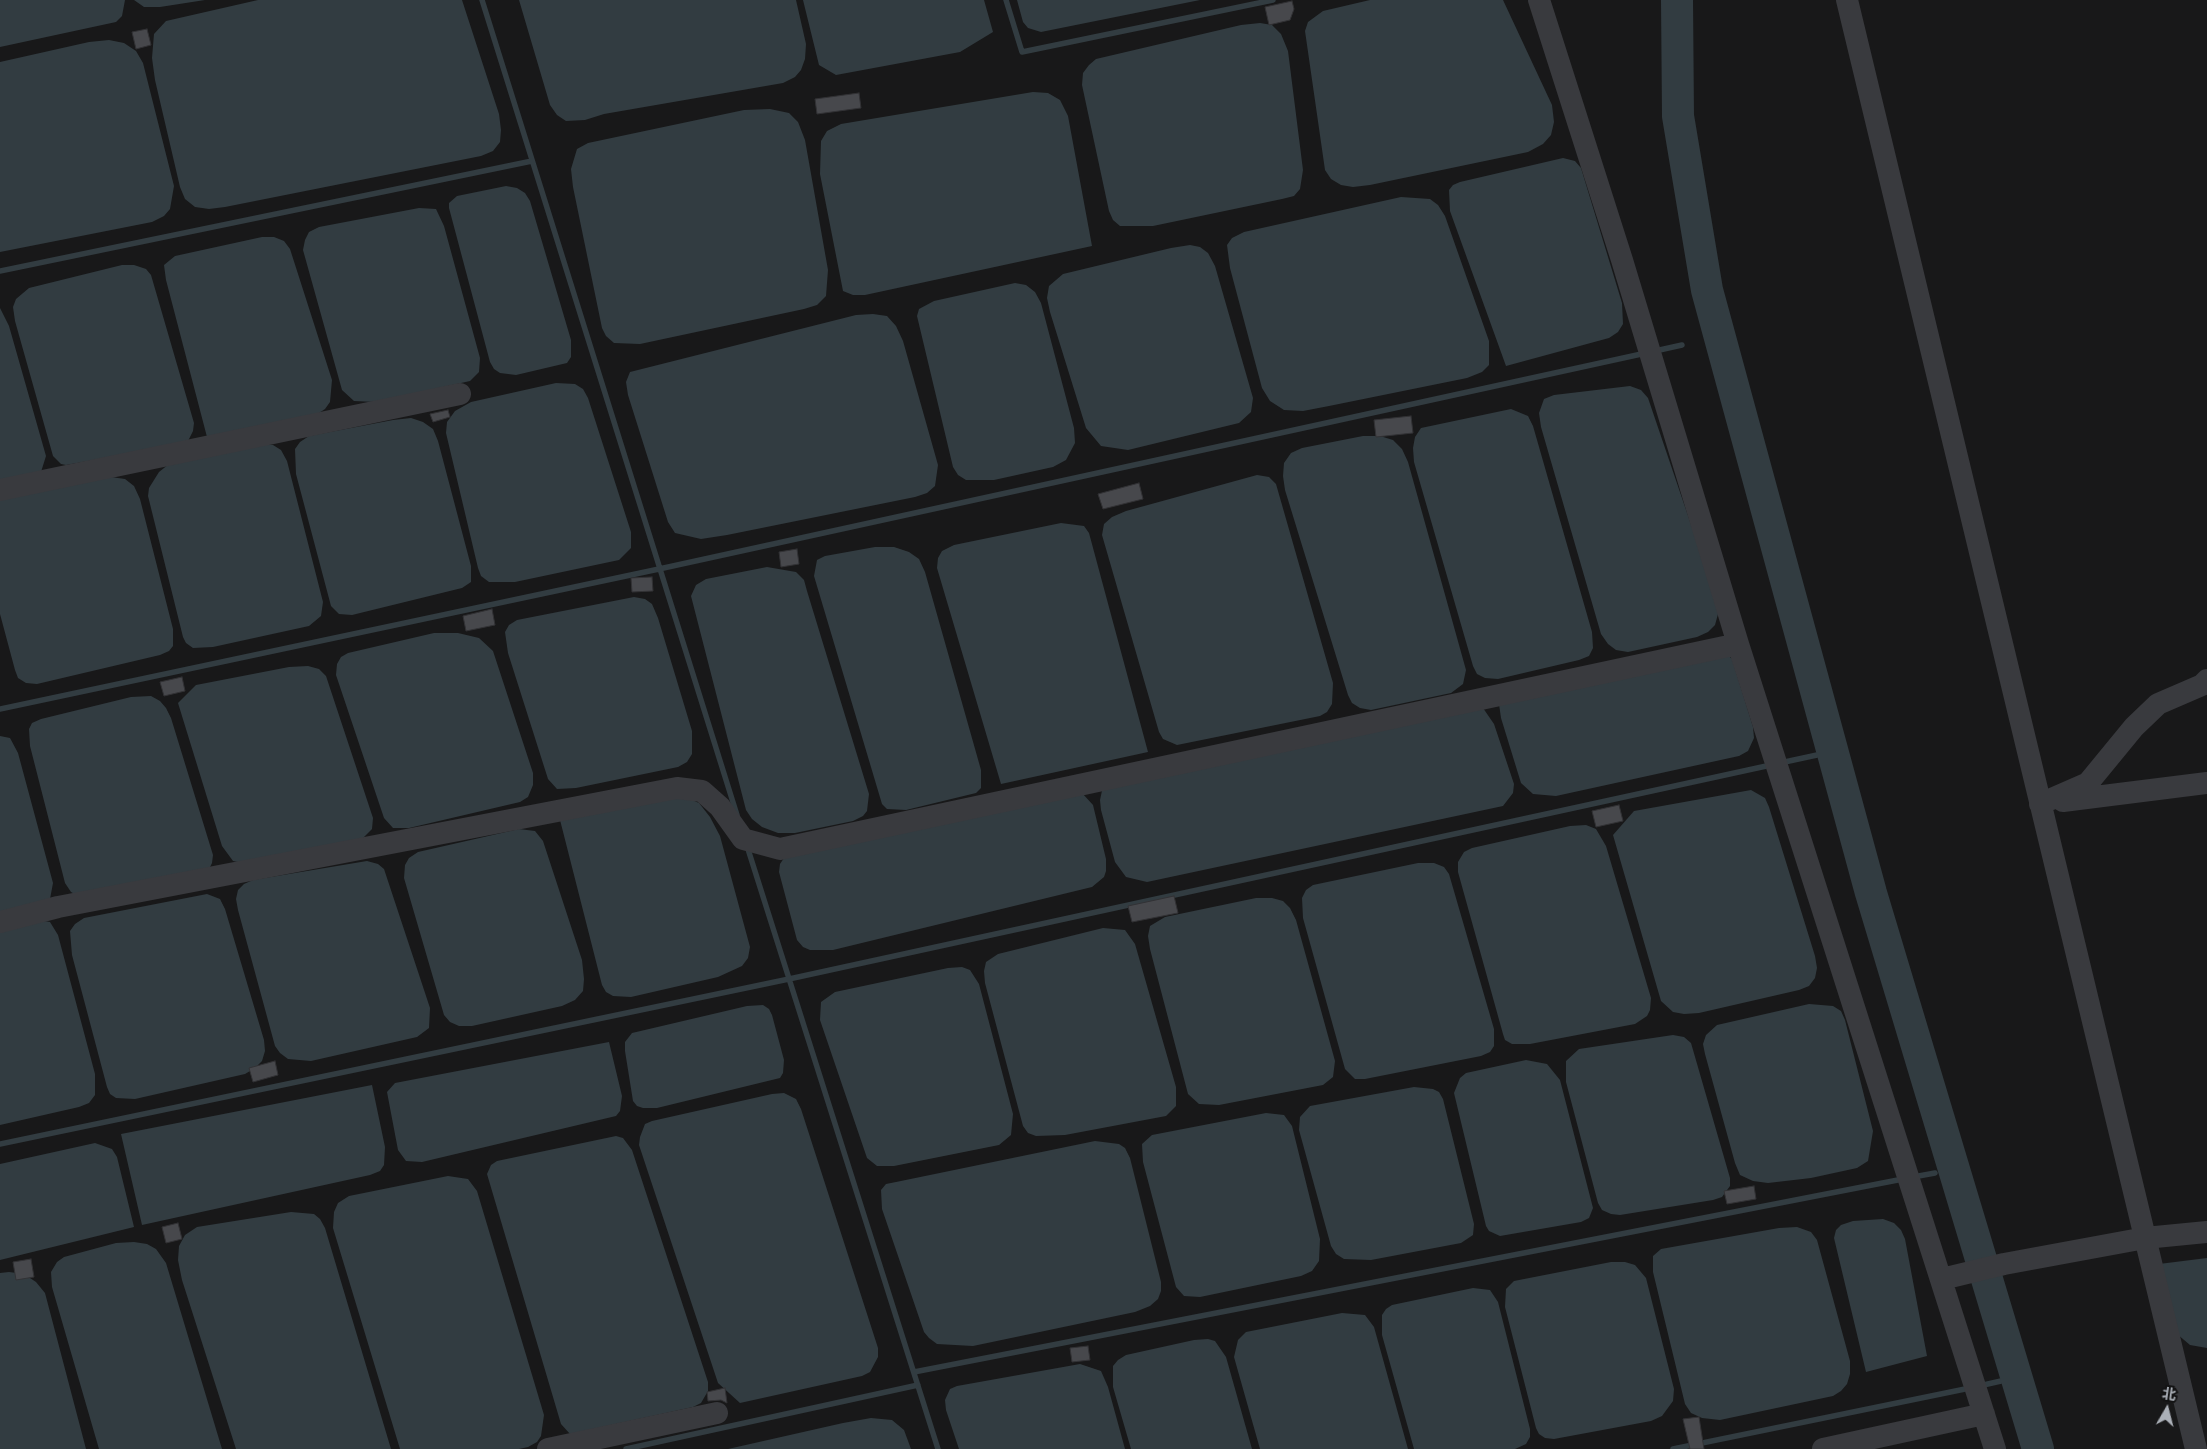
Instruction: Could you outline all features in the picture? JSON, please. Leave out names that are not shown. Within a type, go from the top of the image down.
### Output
[{"type":"street","points":[[1540,0],[1622,260],[1738,644],[1948,1278],[1995,1449]]},
{"type":"street","points":[[1847,0],[2196,1449]]},
{"type":"street","points":[[0,490],[460,394]]},
{"type":"street","points":[[0,922],[68,905],[677,788],[702,791],[720,807],[743,839],[780,849],[1738,644]]},
{"type":"street","points":[[2040,804],[2088,782],[2134,727],[2158,704],[2205,683]]},
{"type":"street","points":[[2040,804],[2207,783]]},
{"type":"street","points":[[1948,1278],[2004,1264],[2145,1238],[2207,1232]]},
{"type":"street","points":[[548,1449],[717,1413]]},
{"type":"street","points":[[1823,1449],[1984,1414]]},
{"type":"shaded area","points":[[0,0],[125,0],[122,16],[116,22],[0,47]]},
{"type":"shaded area","points":[[134,0],[205,0],[160,7],[144,7]]},
{"type":"shaded area","points":[[258,0],[462,0],[499,114],[500,142],[493,151],[481,156],[225,207],[209,209],[195,207],[185,199],[180,187],[155,80],[152,58],[154,34],[166,21]]},
{"type":"shaded area","points":[[519,0],[796,0],[806,44],[805,59],[801,70],[795,77],[783,83],[604,114],[585,120],[566,121],[557,115],[550,105]]},
{"type":"shaded area","points":[[803,0],[984,0],[993,32],[960,52],[836,75],[819,65]]},
{"type":"shaded area","points":[[1017,0],[1200,0],[1041,32],[1028,28],[1023,22]]},
{"type":"shaded area","points":[[1370,0],[1503,0],[1552,105],[1554,122],[1551,135],[1543,144],[1528,152],[1370,185],[1353,187],[1341,185],[1331,179],[1325,170],[1305,31],[1308,22],[1323,11]]},
{"type":"shaded area","points":[[1260,23],[1272,25],[1281,34],[1288,51],[1303,170],[1300,189],[1294,196],[1153,226],[1120,226],[1113,220],[1109,211],[1082,85],[1083,73],[1096,59],[1241,25]]},
{"type":"shaded area","points":[[109,40],[124,43],[136,51],[143,63],[174,186],[170,209],[164,216],[152,222],[0,252],[0,62],[89,42]]},
{"type":"shaded area","points":[[1033,92],[1048,93],[1060,100],[1068,116],[1092,246],[865,295],[853,295],[843,291],[820,174],[821,141],[827,131],[841,124]]},
{"type":"shaded area","points":[[770,109],[789,113],[798,122],[805,140],[828,270],[826,296],[817,305],[804,309],[640,344],[614,343],[606,336],[602,328],[573,187],[571,169],[577,149],[588,143],[744,110]]},
{"type":"shaded area","points":[[1563,158],[1575,161],[1581,168],[1622,303],[1623,324],[1618,332],[1609,338],[1506,366],[1450,211],[1449,190],[1453,185],[1460,182]]},
{"type":"shaded area","points":[[506,186],[517,188],[525,193],[530,201],[571,340],[571,357],[567,363],[516,375],[500,373],[494,369],[490,362],[449,208],[449,203],[457,196]]},
{"type":"shaded area","points":[[1401,197],[1430,199],[1438,205],[1445,216],[1489,341],[1489,365],[1482,372],[1467,378],[1303,411],[1284,410],[1270,401],[1262,388],[1230,268],[1227,245],[1232,238],[1244,232]]},
{"type":"shaded area","points":[[419,208],[436,209],[444,226],[480,358],[479,372],[470,381],[376,402],[354,401],[342,390],[303,250],[305,240],[309,232],[319,227]]},
{"type":"shaded area","points":[[262,237],[274,237],[284,241],[290,249],[332,380],[330,402],[325,409],[316,415],[207,437],[166,280],[164,265],[175,256]]},
{"type":"shaded area","points":[[1190,245],[1200,247],[1208,253],[1215,266],[1253,398],[1251,412],[1239,423],[1128,450],[1101,446],[1086,428],[1050,312],[1047,298],[1049,286],[1063,274]]},
{"type":"shaded area","points":[[122,265],[134,265],[146,269],[151,275],[194,423],[193,431],[187,443],[66,465],[61,464],[53,456],[15,321],[13,307],[16,299],[29,288]]},
{"type":"shaded area","points":[[1015,283],[1026,285],[1035,292],[1041,303],[1074,428],[1075,443],[1066,460],[1053,467],[994,480],[966,480],[958,475],[953,467],[917,316],[919,309],[934,301]]},
{"type":"shaded area","points":[[0,308],[9,326],[46,456],[41,472],[0,482]]},
{"type":"shaded area","points":[[873,314],[887,316],[896,326],[903,341],[938,465],[935,486],[927,493],[915,497],[727,535],[701,539],[675,533],[668,522],[628,395],[626,382],[630,372],[856,315]]},
{"type":"shaded area","points":[[556,383],[575,384],[583,389],[588,398],[631,532],[631,548],[619,560],[515,582],[489,582],[481,576],[478,568],[446,433],[447,422],[455,411],[471,402]]},
{"type":"shaded area","points":[[1630,386],[1641,390],[1648,398],[1717,601],[1718,614],[1715,625],[1708,632],[1697,637],[1628,652],[1616,650],[1608,644],[1601,634],[1541,427],[1539,413],[1544,399],[1554,395]]},
{"type":"shaded area","points":[[1511,409],[1528,416],[1533,426],[1592,632],[1593,648],[1589,656],[1579,660],[1498,679],[1485,678],[1477,674],[1473,666],[1414,462],[1413,448],[1415,437],[1421,428]]},
{"type":"shaded area","points":[[411,418],[423,422],[433,429],[438,441],[471,566],[471,582],[462,588],[352,615],[339,614],[331,606],[296,474],[295,449],[300,442],[309,436]]},
{"type":"shaded area","points":[[1363,436],[1380,436],[1393,440],[1402,449],[1408,462],[1466,670],[1463,684],[1451,693],[1371,710],[1360,708],[1352,703],[1348,695],[1285,490],[1283,476],[1284,463],[1291,453],[1302,448]]},
{"type":"shaded area","points":[[262,444],[273,445],[281,450],[287,461],[323,602],[321,616],[309,626],[213,647],[193,648],[186,643],[183,637],[148,496],[149,488],[159,472],[169,464]]},
{"type":"shaded area","points":[[1257,475],[1269,477],[1276,484],[1333,683],[1332,704],[1327,712],[1320,716],[1177,745],[1163,739],[1159,732],[1102,535],[1104,524],[1112,517],[1126,511]]},
{"type":"shaded area","points":[[111,477],[125,479],[134,486],[140,499],[173,629],[173,646],[169,651],[160,655],[37,684],[26,683],[18,678],[0,614],[0,499]]},
{"type":"shaded area","points":[[1061,523],[1084,526],[1089,533],[1148,752],[1001,784],[937,568],[938,558],[942,551],[954,545]]},
{"type":"shaded area","points":[[875,547],[894,547],[909,552],[919,559],[925,572],[981,770],[981,788],[976,793],[906,810],[887,809],[882,804],[814,576],[817,560],[825,556]]},
{"type":"shaded area","points":[[767,567],[796,572],[804,580],[869,794],[867,811],[863,816],[853,821],[795,833],[778,833],[762,827],[752,819],[746,810],[691,596],[696,585],[706,579]]},
{"type":"shaded area","points":[[634,597],[645,599],[652,604],[658,618],[692,731],[692,754],[687,762],[678,767],[576,788],[557,789],[548,779],[508,653],[505,632],[509,625],[517,620]]},
{"type":"shaded area","points":[[434,633],[458,633],[479,638],[493,651],[533,773],[533,785],[528,797],[520,802],[409,828],[393,828],[384,818],[336,675],[337,664],[341,657],[348,653]]},
{"type":"shaded area","points":[[1726,653],[1732,659],[1753,727],[1754,738],[1748,751],[1739,756],[1556,796],[1533,794],[1521,783],[1501,718],[1499,704]]},
{"type":"shaded area","points":[[308,666],[319,669],[326,676],[373,818],[372,829],[362,839],[243,863],[233,861],[222,846],[178,703],[196,685],[289,667]]},
{"type":"shaded area","points":[[151,696],[160,701],[171,718],[213,855],[212,863],[209,869],[80,897],[71,892],[65,883],[30,746],[29,729],[32,723],[41,719],[131,697]]},
{"type":"shaded area","points":[[1483,708],[1494,724],[1514,784],[1513,793],[1503,806],[1147,882],[1126,877],[1115,862],[1101,810],[1100,800],[1103,786]]},
{"type":"shaded area","points":[[0,736],[10,738],[18,753],[53,883],[50,899],[0,918]]},
{"type":"shaded area","points":[[1751,790],[1765,798],[1769,807],[1815,956],[1817,968],[1815,978],[1809,986],[1799,990],[1699,1013],[1684,1014],[1673,1012],[1661,1001],[1613,835],[1634,811]]},
{"type":"shaded area","points":[[1082,793],[1093,805],[1106,859],[1104,877],[1092,887],[833,950],[810,950],[803,947],[797,940],[779,872],[780,864],[784,858]]},
{"type":"shaded area","points":[[683,796],[699,803],[710,817],[720,836],[750,947],[748,958],[742,966],[718,977],[631,997],[613,996],[606,992],[602,985],[559,816]]},
{"type":"shaded area","points":[[1586,825],[1596,829],[1606,846],[1651,998],[1650,1010],[1647,1016],[1635,1024],[1530,1044],[1512,1044],[1505,1040],[1503,1034],[1458,872],[1458,862],[1464,852],[1472,848],[1570,826]]},
{"type":"shaded area","points":[[519,829],[535,831],[543,841],[582,960],[583,991],[575,1000],[562,1006],[472,1026],[459,1026],[450,1022],[444,1015],[404,878],[405,865],[409,858],[418,852]]},
{"type":"shaded area","points":[[367,861],[378,864],[384,869],[430,1008],[429,1028],[417,1037],[311,1061],[288,1059],[275,1046],[238,910],[236,899],[238,890],[244,884],[253,880]]},
{"type":"shaded area","points":[[1418,863],[1434,863],[1444,867],[1449,874],[1494,1029],[1494,1046],[1490,1052],[1481,1056],[1365,1079],[1355,1079],[1345,1069],[1303,918],[1302,898],[1306,890],[1313,885]]},
{"type":"shaded area","points":[[207,894],[220,899],[225,909],[264,1040],[265,1051],[262,1061],[245,1074],[135,1099],[116,1098],[110,1094],[107,1087],[72,955],[70,931],[75,924],[84,918]]},
{"type":"shaded area","points":[[1256,898],[1272,898],[1283,901],[1290,908],[1296,920],[1335,1061],[1333,1077],[1323,1085],[1219,1105],[1199,1104],[1188,1094],[1150,949],[1148,936],[1150,926],[1165,917]]},
{"type":"shaded area","points":[[44,921],[50,922],[58,935],[95,1074],[95,1095],[89,1103],[79,1107],[0,1125],[0,930]]},
{"type":"shaded area","points":[[1103,928],[1125,930],[1135,944],[1176,1087],[1176,1106],[1166,1116],[1065,1135],[1036,1136],[1028,1133],[1023,1126],[985,983],[984,971],[986,962],[998,954]]},
{"type":"shaded area","points":[[962,967],[970,970],[979,984],[1013,1114],[1011,1135],[999,1145],[894,1166],[877,1166],[867,1158],[820,1020],[821,1002],[835,992],[948,968]]},
{"type":"shaded area","points":[[1809,1004],[1833,1006],[1841,1011],[1845,1020],[1873,1131],[1868,1161],[1857,1168],[1811,1178],[1768,1183],[1753,1181],[1740,1175],[1735,1163],[1703,1044],[1706,1035],[1717,1025]]},
{"type":"shaded area","points":[[763,1005],[769,1009],[772,1015],[784,1060],[783,1073],[780,1078],[657,1108],[643,1108],[637,1106],[633,1101],[625,1051],[625,1042],[632,1033],[747,1006]]},
{"type":"shaded area","points":[[1673,1035],[1684,1037],[1691,1043],[1730,1178],[1730,1186],[1722,1197],[1713,1200],[1620,1215],[1611,1214],[1602,1210],[1598,1203],[1566,1082],[1566,1061],[1579,1049]]},
{"type":"shaded area","points":[[609,1042],[622,1096],[620,1111],[616,1116],[422,1162],[406,1161],[398,1150],[387,1092],[395,1083]]},
{"type":"shaded area","points":[[1526,1060],[1547,1064],[1560,1080],[1593,1208],[1589,1218],[1581,1222],[1500,1236],[1489,1231],[1486,1226],[1454,1093],[1460,1078],[1466,1073]]},
{"type":"shaded area","points":[[372,1085],[385,1147],[384,1165],[380,1171],[370,1175],[142,1225],[121,1134]]},
{"type":"shaded area","points":[[1414,1087],[1433,1089],[1439,1092],[1443,1099],[1474,1224],[1473,1235],[1461,1243],[1371,1260],[1344,1259],[1336,1254],[1331,1246],[1299,1130],[1300,1117],[1310,1106]]},
{"type":"shaded area","points":[[784,1093],[796,1099],[801,1109],[878,1348],[878,1357],[870,1372],[862,1376],[740,1403],[718,1383],[639,1145],[640,1137],[645,1124],[652,1121],[772,1094]]},
{"type":"shaded area","points":[[1266,1113],[1284,1115],[1292,1126],[1320,1239],[1319,1261],[1312,1271],[1301,1276],[1200,1297],[1184,1296],[1176,1287],[1143,1162],[1142,1144],[1152,1135]]},
{"type":"shaded area","points":[[616,1136],[623,1138],[632,1150],[708,1382],[708,1391],[701,1403],[693,1407],[570,1434],[561,1424],[487,1174],[491,1165],[497,1161]]},
{"type":"shaded area","points":[[1095,1141],[1119,1144],[1125,1148],[1130,1158],[1161,1282],[1161,1291],[1158,1299],[1150,1306],[1135,1312],[973,1346],[937,1344],[929,1338],[924,1332],[882,1209],[881,1190],[886,1184]]},
{"type":"shaded area","points":[[95,1143],[112,1149],[117,1157],[134,1227],[0,1260],[0,1164]]},
{"type":"shaded area","points":[[448,1176],[468,1179],[477,1191],[544,1415],[541,1436],[537,1442],[528,1447],[519,1449],[400,1449],[333,1228],[334,1212],[338,1203],[349,1196]]},
{"type":"shaded area","points":[[291,1212],[314,1214],[320,1219],[325,1228],[391,1449],[236,1449],[182,1280],[178,1260],[179,1246],[185,1235],[197,1227]]},
{"type":"shaded area","points":[[1883,1219],[1894,1223],[1901,1230],[1905,1239],[1927,1356],[1866,1372],[1834,1238],[1836,1230],[1841,1225],[1853,1221]]},
{"type":"shaded area","points":[[1797,1227],[1811,1232],[1817,1240],[1850,1361],[1850,1374],[1847,1384],[1833,1396],[1720,1420],[1702,1418],[1691,1413],[1685,1404],[1653,1272],[1653,1256],[1661,1249],[1779,1228]]},
{"type":"shaded area","points":[[134,1242],[147,1244],[156,1249],[166,1263],[222,1449],[99,1449],[52,1287],[51,1272],[57,1262],[64,1257],[116,1243]]},
{"type":"shaded area","points":[[2207,1258],[2207,1348],[2190,1345],[2177,1334],[2159,1264]]},
{"type":"shaded area","points":[[1611,1262],[1625,1262],[1635,1265],[1646,1278],[1674,1389],[1673,1401],[1662,1416],[1651,1421],[1554,1439],[1545,1438],[1539,1434],[1536,1428],[1505,1307],[1506,1289],[1514,1281]]},
{"type":"shaded area","points":[[0,1273],[24,1274],[36,1282],[45,1293],[86,1449],[0,1449]]},
{"type":"shaded area","points":[[1473,1288],[1490,1290],[1498,1302],[1530,1429],[1530,1437],[1526,1444],[1515,1449],[1414,1449],[1382,1335],[1382,1315],[1392,1305]]},
{"type":"shaded area","points":[[1342,1313],[1365,1315],[1374,1327],[1408,1449],[1260,1449],[1234,1357],[1238,1340],[1246,1332]]},
{"type":"shaded area","points":[[1208,1339],[1215,1341],[1226,1357],[1252,1449],[1131,1449],[1113,1387],[1113,1366],[1126,1355],[1194,1340]]},
{"type":"shaded area","points":[[1080,1364],[1101,1371],[1108,1387],[1125,1449],[959,1449],[946,1410],[945,1400],[950,1389],[957,1386]]},
{"type":"shaded area","points":[[871,1418],[892,1420],[904,1430],[911,1449],[728,1449],[843,1423]]},
{"type":"building","points":[[1292,1],[1294,9],[1290,20],[1269,25],[1265,7]]},
{"type":"building","points":[[147,29],[151,45],[136,49],[132,32]]},
{"type":"building","points":[[859,93],[861,108],[817,114],[815,99]]},
{"type":"building","points":[[448,410],[450,417],[433,422],[430,414]]},
{"type":"building","points":[[1411,416],[1413,433],[1376,437],[1374,420]]},
{"type":"building","points":[[1139,483],[1143,499],[1103,509],[1098,494]]},
{"type":"building","points":[[797,549],[799,564],[781,567],[779,552]]},
{"type":"building","points":[[652,577],[653,591],[632,592],[631,578]]},
{"type":"building","points":[[492,609],[495,625],[466,631],[463,616]]},
{"type":"building","points":[[182,677],[185,691],[164,696],[160,682]]},
{"type":"building","points":[[1619,805],[1623,821],[1596,827],[1592,811]]},
{"type":"building","points":[[1174,896],[1178,913],[1132,922],[1128,906]]},
{"type":"building","points":[[275,1061],[278,1075],[253,1082],[249,1068]]},
{"type":"building","points":[[1754,1186],[1756,1199],[1727,1204],[1724,1191]]},
{"type":"building","points":[[178,1223],[182,1239],[166,1243],[162,1227]]},
{"type":"building","points":[[31,1259],[34,1277],[16,1280],[13,1262]]},
{"type":"building","points":[[1088,1346],[1090,1360],[1072,1362],[1070,1348]]},
{"type":"building","points":[[725,1388],[727,1403],[721,1400],[708,1401],[707,1392]]},
{"type":"building","points":[[1699,1417],[1704,1449],[1690,1449],[1683,1419]]},
{"type":"waterway","points":[[482,0],[737,815]]},
{"type":"waterway","points":[[1006,0],[1022,52],[1273,0]]},
{"type":"waterway","points":[[1677,0],[1678,116],[1707,290],[1871,893],[2038,1449]]},
{"type":"waterway","points":[[0,271],[532,161]]},
{"type":"waterway","points":[[1655,351],[1682,345]]},
{"type":"waterway","points":[[0,709],[659,569],[1646,353]]},
{"type":"waterway","points":[[1780,763],[1817,755]]},
{"type":"waterway","points":[[0,1144],[789,979],[1771,765]]},
{"type":"waterway","points":[[747,846],[938,1449]]},
{"type":"waterway","points":[[1913,1177],[1935,1173]]},
{"type":"waterway","points":[[914,1372],[1903,1179]]},
{"type":"waterway","points":[[1979,1386],[2001,1381]]},
{"type":"waterway","points":[[626,1449],[918,1385]]},
{"type":"waterway","points":[[1673,1449],[1970,1388]]}]
